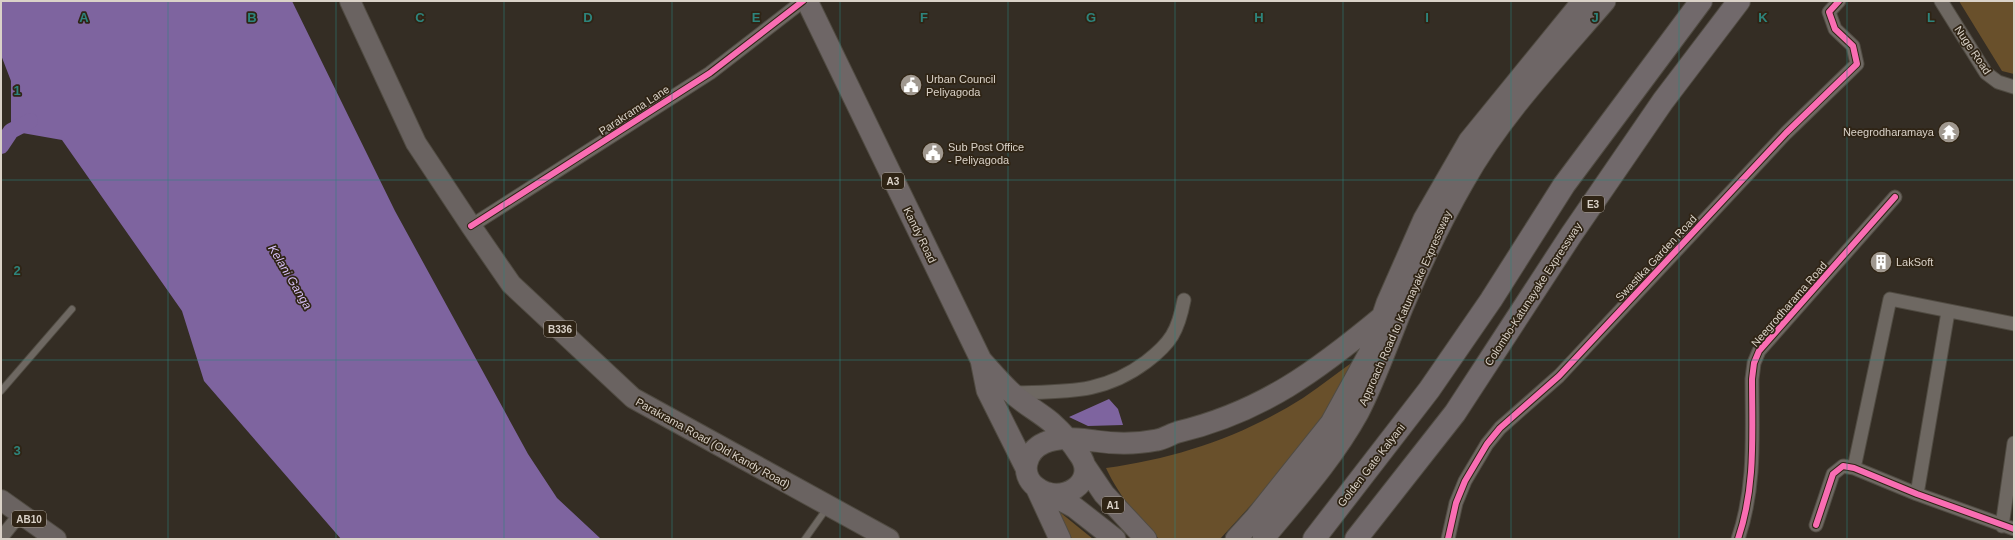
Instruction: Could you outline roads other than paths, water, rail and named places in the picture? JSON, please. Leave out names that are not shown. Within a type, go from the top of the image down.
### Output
[{"type":"highway","name":"Kandy Road","points":[[807,1],[981,360],[987,390],[1026,466]]},
{"type":"highway","name":"Approach Road to Katunayake Expressway","points":[[1236,539],[1256,517],[1331,423],[1364,366],[1387,303],[1424,219],[1469,141],[1583,1]]},
{"type":"highway","name":"Approach Road to Katunayake Expressway","points":[[1263,539],[1314,480],[1342,440],[1369,390],[1403,306],[1434,236],[1478,158],[1522,98],[1605,1]]},
{"type":"highway","name":"Golden Gate Kalyani","points":[[1314,539],[1429,390],[1491,300],[1564,185],[1701,1]]},
{"type":"highway","name":"Colombo-Katunayake Expressway","points":[[1356,539],[1455,413],[1571,235],[1663,102],[1739,1]]},
{"type":"highway","points":[[1115,539],[1074,507],[1042,490],[1029,478],[1026,466],[1029,456],[1039,445],[1047,441],[1065,438],[1127,443],[1159,440],[1176,433],[1199,428],[1219,421],[1254,407],[1296,383],[1383,316]]},
{"type":"highway","name":"Kandy Road","points":[[981,360],[1012,393],[1052,423],[1065,438]]},
{"type":"highway","points":[[1042,490],[1062,495],[1072,492],[1085,474],[1085,466],[1080,455],[1065,438]]},
{"type":"highway","name":"A1","points":[[1085,466],[1104,494],[1146,539]]},
{"type":"highway","points":[[1042,490],[1060,539]]},
{"type":"main road","name":"Parakrama Road (Old Kandy Road)","points":[[350,1],[416,143],[471,226],[512,284],[633,398],[828,507],[889,539]]},
{"type":"main road","name":"AB10","points":[[1,500],[56,539]]},
{"type":"street","name":"Parakrama Lane","points":[[471,226],[710,73],[803,1]]},
{"type":"street","name":"Swastika Garden Road","points":[[1448,539],[1456,503],[1465,481],[1487,444],[1500,428],[1559,376],[1786,133],[1857,64],[1853,46],[1835,29],[1829,12],[1839,1]]},
{"type":"street","name":"Nuge Road","points":[[1941,1],[1986,73],[1998,82],[2014,87]]},
{"type":"street","name":"Neegrodharama Road","points":[[1738,539],[1748,503],[1751,481],[1752,379],[1754,363],[1759,351],[1895,198]]},
{"type":"street","points":[[1854,468],[1890,299],[1948,312],[2014,324]]},
{"type":"street","points":[[1012,393],[1087,389],[1113,382],[1133,371],[1168,344],[1180,320],[1184,300]]},
{"type":"street","points":[[1917,494],[1948,312]]},
{"type":"street","points":[[1816,524],[1833,474],[1843,466],[1854,468],[1917,494],[2008,527],[2014,443]]},
{"type":"street","points":[[1,538],[21,513]]},
{"type":"lane","points":[[1,391],[72,308]]},
{"type":"lane","points":[[805,539],[828,507]]},
{"type":"water","name":"Kelani Ganga","points":[[1,1],[292,1],[395,211],[528,454],[557,498],[601,539],[341,539],[204,381],[182,311],[62,140],[11,131],[11,81],[1,55]]},
{"type":"water","points":[[1109,399],[1118,409],[1123,425],[1088,426],[1069,417]]},
{"type":"waterway","points":[[1,146],[11,131],[30,121]]},
{"type":"place","name":"Urban Council Peliyagoda","points":[[911,85]]},
{"type":"place","name":"Neegrodharamaya","points":[[1949,132]]},
{"type":"place","name":"Sub Post Office - Peliyagoda","points":[[933,153]]},
{"type":"place","name":"LakSoft","points":[[1881,262]]}]
